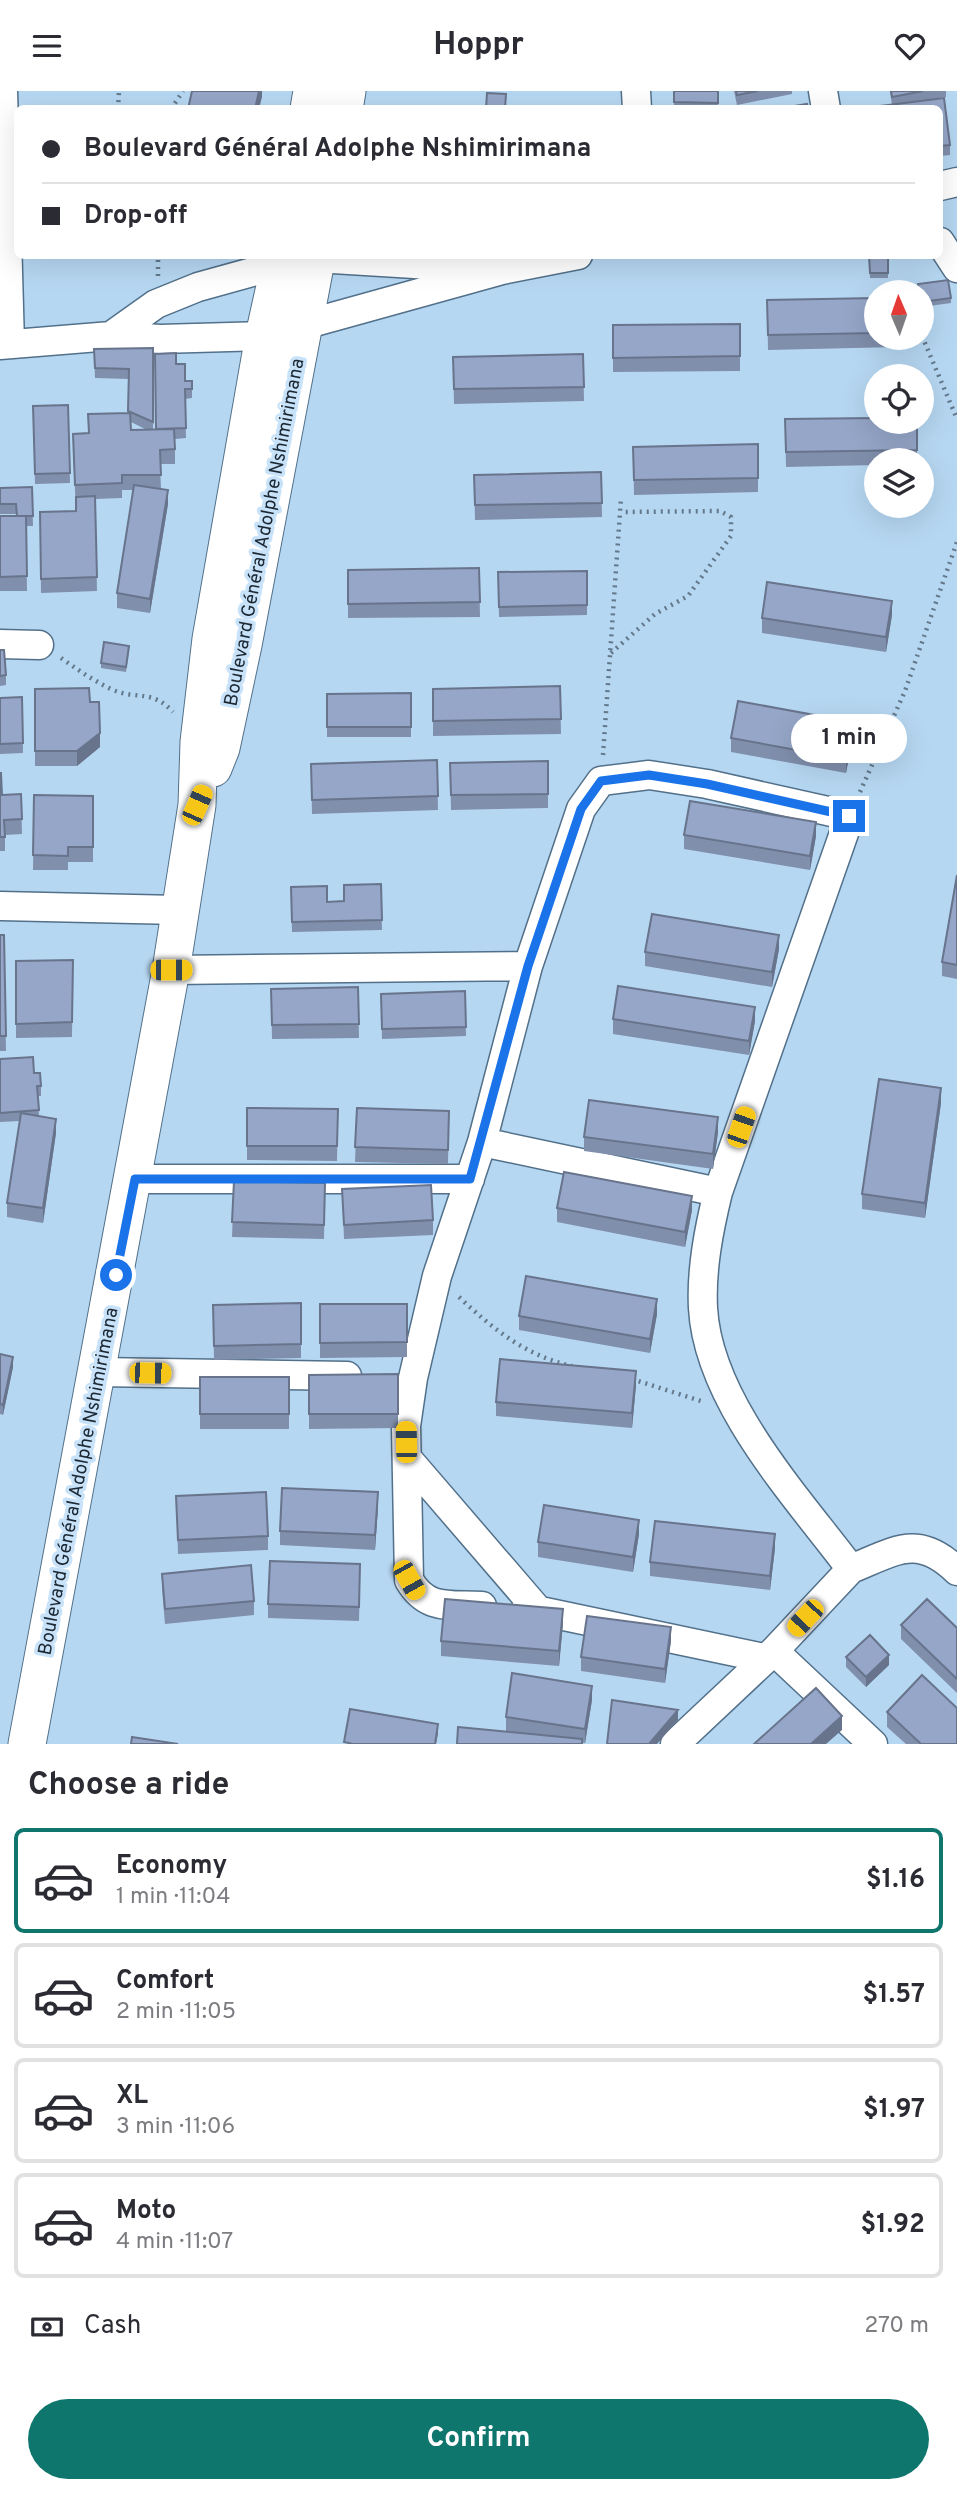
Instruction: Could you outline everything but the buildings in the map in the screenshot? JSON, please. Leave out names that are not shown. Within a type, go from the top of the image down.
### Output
[{"type":"main road","name":"Boulevard Général Adolphe Nshimirimana","points":[[197,805],[221,748],[302,325],[299,259]]},
{"type":"main road","name":"Boulevard Général Adolphe Nshimirimana","points":[[27,1744],[135,1179],[171,970],[178,910],[197,805],[199,742],[211,639],[264,336],[299,259]]},
{"type":"street","points":[[3,91],[5,344],[111,336],[160,339],[264,336],[502,270],[558,259]]},
{"type":"street","points":[[943,247],[957,268]]},
{"type":"street","points":[[111,336],[156,304],[198,287],[296,259]]},
{"type":"street","points":[[316,259],[502,270]]},
{"type":"street","points":[[0,644],[39,645]]},
{"type":"street","points":[[851,1569],[737,1416],[709,1344],[703,1308],[707,1238],[718,1192],[849,816],[707,784],[649,775],[601,781],[581,809],[528,966],[482,1142],[437,1276],[390,1377],[406,1426],[409,1580],[418,1597],[433,1603],[537,1609],[769,1654],[873,1744]]},
{"type":"street","points":[[0,906],[178,910]]},
{"type":"street","points":[[171,970],[528,966]]},
{"type":"street","points":[[482,1142],[718,1192]]},
{"type":"street","points":[[135,1179],[470,1179]]},
{"type":"street","points":[[98,1372],[390,1377]]},
{"type":"street","points":[[407,1458],[537,1609]]},
{"type":"street","points":[[675,1744],[769,1654],[851,1569],[899,1549],[920,1547],[941,1556],[957,1571]]},
{"type":"path","points":[[928,350],[957,419]]},
{"type":"path","points":[[601,781],[621,498]]},
{"type":"path","points":[[611,653],[655,614],[688,596],[731,536],[731,517],[720,511],[621,512]]},
{"type":"path","points":[[849,816],[905,691],[957,542]]},
{"type":"path","points":[[39,645],[82,674],[116,691],[162,700],[199,742]]},
{"type":"path","points":[[437,1276],[515,1345],[552,1361],[577,1367]]},
{"type":"path","points":[[626,1377],[672,1390],[737,1416]]},
{"type":"route","points":[[116,1275],[135,1179],[470,1179],[528,966],[581,809],[601,781],[649,775],[707,784],[849,816]]}]
